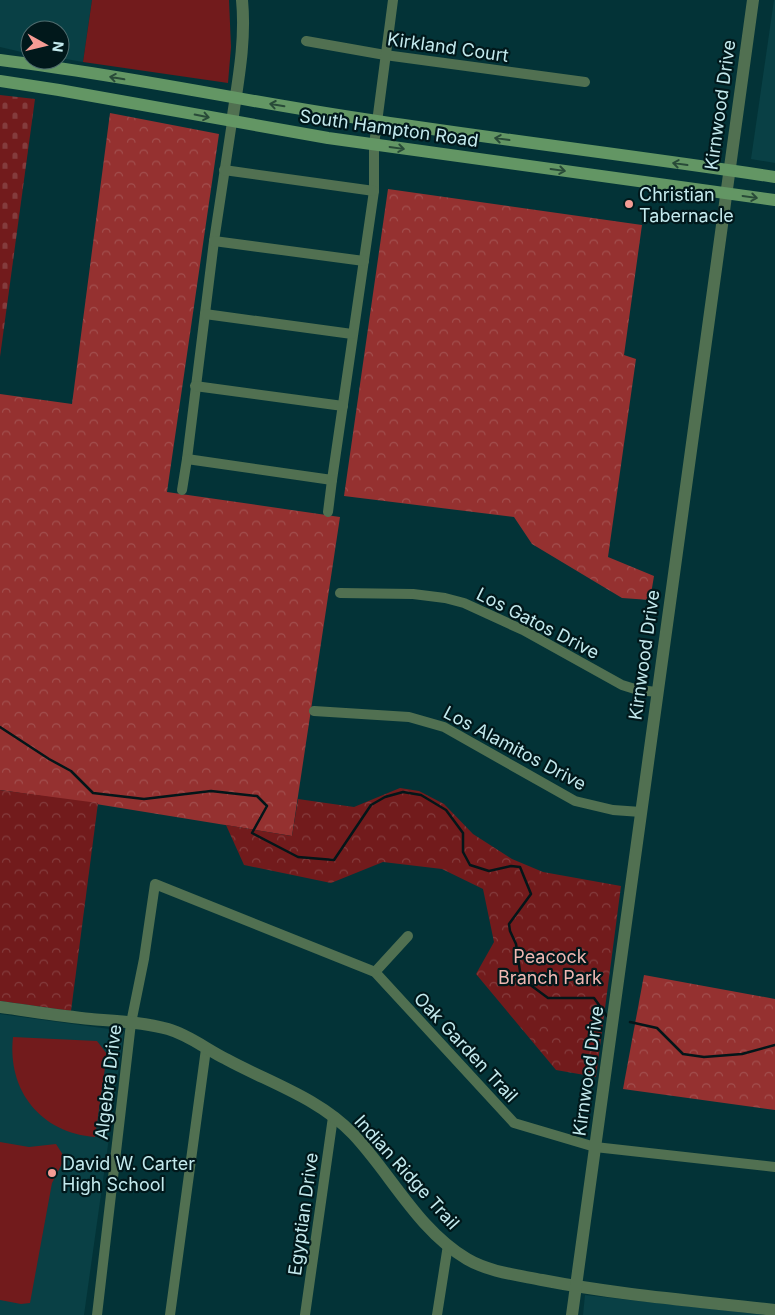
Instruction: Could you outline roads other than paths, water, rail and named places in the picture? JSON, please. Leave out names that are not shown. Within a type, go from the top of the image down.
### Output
[{"type":"main road","name":"South Hampton Road","points":[[0,60],[20,63]]},
{"type":"main road","name":"South Hampton Road","points":[[70,69],[377,122],[775,177]]},
{"type":"main road","points":[[60,90],[63,70]]},
{"type":"main road","name":"South Hampton Road","points":[[0,81],[374,145],[775,200]]},
{"type":"street","points":[[182,490],[214,241],[241,62],[242,0]]},
{"type":"street","points":[[328,512],[374,191],[374,145],[393,0]]},
{"type":"street","name":"Kirnwood Drive","points":[[572,1315],[728,170],[753,0]]},
{"type":"street","name":"Kirkland Court","points":[[306,41],[385,55],[585,82]]},
{"type":"street","points":[[224,170],[374,191]]},
{"type":"street","points":[[214,241],[364,261]]},
{"type":"street","points":[[204,314],[352,334]]},
{"type":"street","points":[[195,386],[343,406]]},
{"type":"street","points":[[186,459],[332,480]]},
{"type":"street","name":"Los Gatos Drive","points":[[340,592],[414,594],[445,598],[464,603],[523,630],[622,685],[638,690],[657,692]]},
{"type":"street","name":"Los Alamitos Drive","points":[[314,711],[409,716],[425,720],[457,734],[575,801],[613,810],[641,812]]},
{"type":"street","name":"Oak Garden Trail","points":[[155,884],[375,972],[514,1123],[595,1146],[775,1167]]},
{"type":"street","name":"Algebra Drive","points":[[96,1315],[131,1023],[144,959],[155,884]]},
{"type":"street","points":[[375,972],[408,936]]},
{"type":"street","name":"Indian Ridge Trail","points":[[0,1007],[169,1029],[189,1037],[206,1049],[306,1099],[332,1116],[352,1133],[412,1208],[448,1245],[467,1259],[489,1268],[505,1273],[576,1286],[775,1310]]},
{"type":"street","points":[[170,1315],[206,1049]]},
{"type":"street","name":"Egyptian Drive","points":[[305,1315],[332,1116]]},
{"type":"street","points":[[437,1315],[448,1245]]},
{"type":"waterway","points":[[0,727],[71,771],[93,793],[144,799],[211,791],[257,796],[267,806],[252,833],[298,857],[334,860],[371,805],[385,797],[403,792],[421,795],[446,810],[463,833],[463,852],[470,865],[489,871],[511,866],[520,867],[531,894],[509,924],[516,944],[521,978],[548,998],[594,998],[607,1016]]},
{"type":"waterway","points":[[630,1022],[657,1028],[683,1054],[704,1057],[742,1054],[775,1045]]},
{"type":"place","name":"Christian Tabernacle","points":[[629,204]]},
{"type":"place","name":"David W. Carter High School","points":[[52,1173]]},
{"type":"park label","name":"Peacock Branch Park","points":[[550,966]]}]
